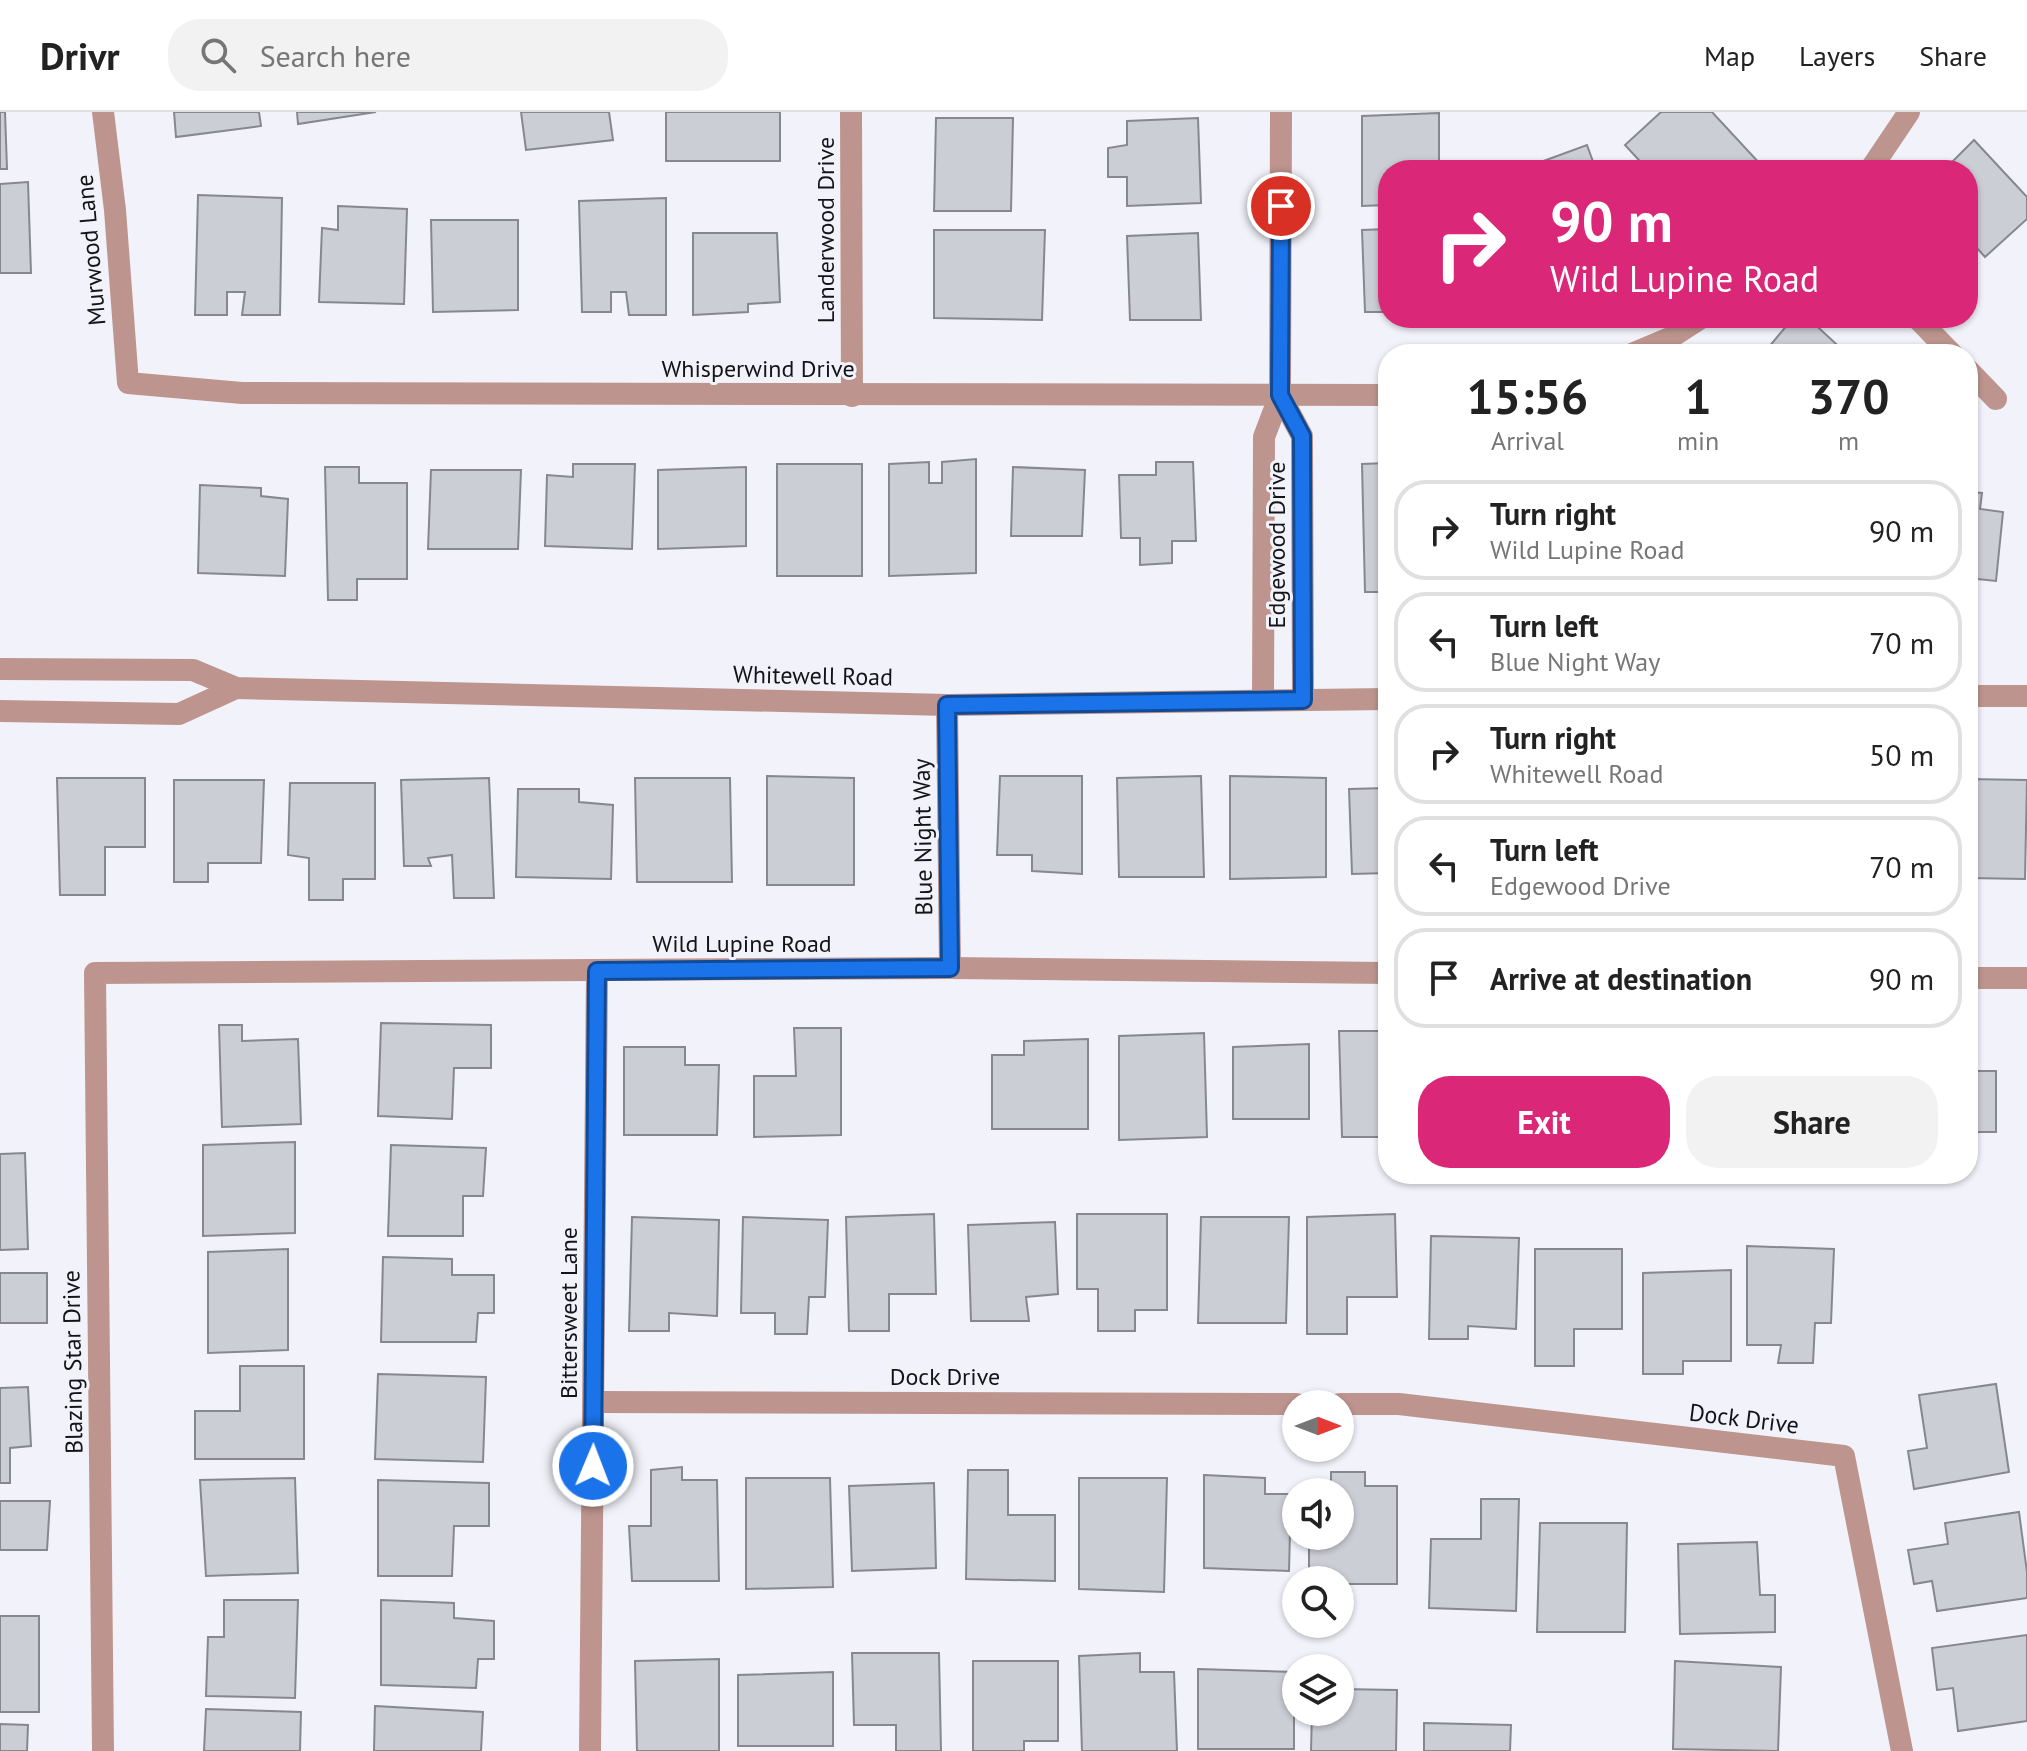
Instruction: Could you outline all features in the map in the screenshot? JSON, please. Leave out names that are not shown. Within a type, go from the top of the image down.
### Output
[{"type":"street","name":"Murwood Lane","points":[[103,112],[115,210],[128,383]]},
{"type":"street","name":"Landerwood Drive","points":[[851,112],[852,396]]},
{"type":"street","name":"Edgewood Drive","points":[[1263,700],[1264,437],[1280,395],[1281,112]]},
{"type":"street","points":[[1877,160],[1909,112]]},
{"type":"street","points":[[1656,344],[1686,328]]},
{"type":"street","points":[[1927,328],[1942,344]]},
{"type":"street","points":[[1978,380],[1996,399]]},
{"type":"street","name":"Whisperwind Drive","points":[[128,383],[242,393],[1378,395]]},
{"type":"street","name":"Edgewood Drive","points":[[1280,395],[1302,436],[1303,700]]},
{"type":"street","name":"Whitewell Road","points":[[0,669],[193,670],[236,688],[947,705],[1378,699]]},
{"type":"street","name":"Whitewell Road","points":[[0,711],[179,714],[236,688]]},
{"type":"street","points":[[1978,696],[2027,696]]},
{"type":"street","name":"Blue Night Way","points":[[947,705],[950,968]]},
{"type":"street","name":"Wild Lupine Road","points":[[95,973],[950,968],[1378,973]]},
{"type":"street","name":"Bittersweet Lane","points":[[590,1751],[597,971]]},
{"type":"street","name":"Blazing Star Drive","points":[[95,973],[103,1751]]},
{"type":"street","points":[[1978,978],[2027,978]]},
{"type":"street","name":"Dock Drive","points":[[594,1402],[1282,1404]]},
{"type":"street","name":"Dock Drive","points":[[1354,1404],[1399,1404],[1844,1456],[1902,1751]]},
{"type":"building","points":[[0,112],[5,112],[7,169],[0,169]]},
{"type":"building","points":[[174,112],[259,112],[261,126],[176,137]]},
{"type":"building","points":[[297,112],[376,112],[298,124]]},
{"type":"building","points":[[521,112],[609,112],[613,140],[526,150]]},
{"type":"building","points":[[666,112],[780,112],[780,161],[666,161]]},
{"type":"building","points":[[1661,112],[1712,112],[1756,160],[1639,160],[1625,145]]},
{"type":"building","points":[[1439,113],[1439,160],[1378,160],[1378,205],[1362,206],[1362,116]]},
{"type":"building","points":[[936,118],[1013,118],[1011,211],[934,211]]},
{"type":"building","points":[[1198,118],[1201,203],[1127,206],[1127,177],[1108,177],[1108,148],[1127,145],[1127,121]]},
{"type":"building","points":[[1974,140],[2027,197],[2027,219],[1985,257],[1978,249],[1978,160],[1954,160]]},
{"type":"building","points":[[1587,145],[1592,160],[1546,160]]},
{"type":"building","points":[[28,182],[31,273],[0,273],[0,184]]},
{"type":"building","points":[[198,195],[282,198],[280,315],[242,315],[245,292],[227,292],[227,315],[195,315]]},
{"type":"building","points":[[666,198],[666,315],[629,315],[626,292],[611,292],[611,312],[582,312],[579,201]]},
{"type":"building","points":[[338,206],[407,209],[404,304],[319,302],[322,228],[338,230]]},
{"type":"building","points":[[431,220],[518,220],[518,310],[433,312]]},
{"type":"building","points":[[1378,229],[1378,312],[1365,312],[1362,230]]},
{"type":"building","points":[[934,230],[1045,230],[1042,320],[934,318]]},
{"type":"building","points":[[693,233],[777,233],[780,302],[748,304],[748,312],[693,315]]},
{"type":"building","points":[[1198,233],[1201,320],[1130,320],[1127,236]]},
{"type":"building","points":[[1785,328],[1819,328],[1836,344],[1771,344]]},
{"type":"building","points":[[976,459],[976,573],[889,576],[889,464],[929,462],[929,483],[942,483],[942,462]]},
{"type":"building","points":[[1156,462],[1193,462],[1196,541],[1172,541],[1172,563],[1140,565],[1140,538],[1121,538],[1119,475],[1156,475]]},
{"type":"building","points":[[1378,463],[1378,592],[1365,592],[1362,464]]},
{"type":"building","points":[[573,464],[635,464],[632,549],[545,546],[547,475],[573,477]]},
{"type":"building","points":[[777,464],[862,464],[862,576],[777,576]]},
{"type":"building","points":[[325,467],[359,467],[359,483],[407,483],[407,579],[357,579],[357,600],[328,600]]},
{"type":"building","points":[[746,467],[746,546],[658,549],[658,470]]},
{"type":"building","points":[[1013,467],[1085,470],[1082,536],[1011,536]]},
{"type":"building","points":[[431,470],[521,470],[518,549],[428,549]]},
{"type":"building","points":[[200,485],[261,488],[261,496],[288,499],[285,576],[198,573]]},
{"type":"building","points":[[1978,493],[1982,493],[1980,509],[2003,512],[1996,581],[1978,579]]},
{"type":"building","points":[[767,776],[854,778],[854,885],[767,885]]},
{"type":"building","points":[[1000,776],[1082,776],[1082,874],[1032,871],[1032,855],[997,855]]},
{"type":"building","points":[[1201,776],[1204,877],[1119,877],[1117,778]]},
{"type":"building","points":[[1230,776],[1326,778],[1326,877],[1230,879]]},
{"type":"building","points":[[57,778],[145,778],[145,847],[105,847],[105,895],[60,895]]},
{"type":"building","points":[[489,778],[494,898],[454,898],[452,855],[428,858],[431,866],[404,866],[401,780]]},
{"type":"building","points":[[635,778],[730,778],[732,882],[637,882]]},
{"type":"building","points":[[1978,779],[2027,780],[2025,879],[1978,878]]},
{"type":"building","points":[[174,780],[264,780],[261,863],[208,863],[208,882],[174,882]]},
{"type":"building","points":[[290,783],[375,783],[375,879],[343,879],[343,900],[309,900],[309,858],[288,855]]},
{"type":"building","points":[[1378,788],[1378,873],[1352,874],[1349,789]]},
{"type":"building","points":[[518,789],[579,789],[579,802],[613,805],[611,879],[516,877]]},
{"type":"building","points":[[381,1023],[491,1025],[491,1068],[454,1068],[452,1119],[378,1116]]},
{"type":"building","points":[[219,1025],[242,1025],[242,1041],[298,1039],[301,1124],[222,1127]]},
{"type":"building","points":[[794,1028],[841,1028],[841,1135],[754,1137],[754,1076],[796,1076]]},
{"type":"building","points":[[1339,1031],[1378,1031],[1378,1137],[1342,1137]]},
{"type":"building","points":[[1204,1033],[1207,1137],[1119,1140],[1119,1036]]},
{"type":"building","points":[[1088,1039],[1088,1129],[992,1129],[992,1055],[1024,1055],[1024,1041]]},
{"type":"building","points":[[1309,1044],[1309,1119],[1233,1119],[1233,1047]]},
{"type":"building","points":[[624,1047],[685,1047],[685,1065],[719,1065],[717,1135],[624,1135]]},
{"type":"building","points":[[1978,1071],[1996,1071],[1996,1132],[1978,1132]]},
{"type":"building","points":[[295,1142],[295,1233],[203,1236],[203,1145]]},
{"type":"building","points":[[391,1145],[486,1148],[483,1196],[463,1196],[463,1236],[388,1236]]},
{"type":"building","points":[[25,1153],[28,1249],[0,1250],[0,1154]]},
{"type":"building","points":[[934,1214],[936,1294],[889,1294],[889,1331],[849,1331],[846,1217]]},
{"type":"building","points":[[1077,1214],[1167,1214],[1167,1310],[1135,1310],[1135,1331],[1098,1331],[1098,1289],[1077,1289]]},
{"type":"building","points":[[1395,1214],[1397,1297],[1347,1297],[1347,1334],[1307,1334],[1307,1217]]},
{"type":"building","points":[[632,1217],[719,1220],[717,1316],[669,1313],[669,1331],[629,1331]]},
{"type":"building","points":[[743,1217],[828,1220],[825,1297],[809,1297],[807,1334],[775,1334],[775,1313],[741,1313]]},
{"type":"building","points":[[1201,1217],[1289,1217],[1286,1323],[1198,1323]]},
{"type":"building","points":[[1055,1222],[1058,1294],[1026,1297],[1029,1321],[971,1321],[968,1225]]},
{"type":"building","points":[[1431,1236],[1519,1238],[1516,1329],[1468,1326],[1468,1339],[1429,1339]]},
{"type":"building","points":[[1747,1246],[1834,1249],[1831,1323],[1815,1323],[1813,1363],[1778,1363],[1781,1345],[1747,1345]]},
{"type":"building","points":[[288,1249],[288,1350],[208,1353],[208,1252]]},
{"type":"building","points":[[1535,1249],[1622,1249],[1622,1329],[1574,1329],[1574,1366],[1535,1366]]},
{"type":"building","points":[[383,1257],[452,1259],[452,1275],[494,1275],[494,1313],[478,1313],[476,1342],[381,1342]]},
{"type":"building","points":[[1731,1270],[1731,1361],[1683,1361],[1683,1374],[1643,1374],[1643,1273]]},
{"type":"building","points":[[0,1273],[47,1273],[47,1323],[0,1323]]},
{"type":"building","points":[[240,1366],[304,1366],[304,1459],[195,1459],[195,1411],[240,1411]]},
{"type":"building","points":[[378,1374],[486,1377],[483,1462],[375,1459]]},
{"type":"building","points":[[1996,1384],[2009,1472],[1914,1489],[1908,1451],[1927,1448],[1919,1395]]},
{"type":"building","points":[[28,1387],[31,1446],[10,1448],[10,1483],[0,1483],[0,1388]]},
{"type":"building","points":[[682,1467],[682,1480],[717,1480],[719,1581],[632,1581],[629,1526],[651,1526],[651,1470]]},
{"type":"building","points":[[968,1470],[1008,1470],[1008,1515],[1055,1515],[1055,1581],[966,1579]]},
{"type":"building","points":[[1331,1472],[1365,1472],[1365,1486],[1397,1486],[1397,1584],[1354,1584],[1354,1566],[1309,1566],[1309,1550],[1354,1550],[1354,1478],[1331,1478]]},
{"type":"building","points":[[1204,1475],[1265,1478],[1265,1494],[1282,1494],[1282,1550],[1290,1550],[1289,1566],[1282,1566],[1282,1571],[1204,1568]]},
{"type":"building","points":[[295,1478],[298,1573],[206,1576],[200,1480]]},
{"type":"building","points":[[746,1478],[830,1478],[833,1587],[746,1589]]},
{"type":"building","points":[[1079,1478],[1167,1478],[1164,1592],[1079,1589]]},
{"type":"building","points":[[378,1480],[489,1483],[489,1526],[454,1526],[452,1576],[378,1576]]},
{"type":"building","points":[[934,1483],[936,1568],[852,1571],[849,1486]]},
{"type":"building","points":[[1481,1499],[1519,1499],[1516,1611],[1429,1608],[1431,1539],[1481,1539]]},
{"type":"building","points":[[0,1501],[50,1501],[47,1550],[0,1550]]},
{"type":"building","points":[[2019,1512],[2027,1572],[2027,1598],[1937,1611],[1932,1581],[1914,1584],[1908,1550],[1948,1544],[1945,1523]]},
{"type":"building","points":[[1540,1523],[1627,1523],[1625,1632],[1537,1632]]},
{"type":"building","points":[[1757,1542],[1760,1595],[1775,1595],[1775,1632],[1680,1634],[1678,1544]]},
{"type":"building","points":[[224,1600],[298,1600],[295,1698],[206,1696],[208,1637],[224,1637]]},
{"type":"building","points":[[381,1600],[454,1603],[454,1618],[494,1621],[494,1659],[478,1659],[476,1688],[381,1685]]},
{"type":"building","points":[[0,1616],[39,1616],[39,1712],[0,1712]]},
{"type":"building","points":[[2027,1635],[2027,1721],[1958,1731],[1953,1688],[1937,1690],[1932,1648]]},
{"type":"building","points":[[852,1653],[939,1653],[941,1751],[896,1751],[896,1725],[854,1725]]},
{"type":"building","points":[[1140,1653],[1140,1672],[1174,1672],[1177,1751],[1082,1751],[1079,1656]]},
{"type":"building","points":[[719,1659],[719,1751],[637,1751],[635,1661]]},
{"type":"building","points":[[973,1661],[1058,1661],[1058,1741],[1024,1741],[1024,1751],[973,1751]]},
{"type":"building","points":[[1675,1661],[1781,1667],[1778,1751],[1673,1749]]},
{"type":"building","points":[[1198,1669],[1282,1672],[1282,1726],[1294,1726],[1294,1749],[1198,1749]]},
{"type":"building","points":[[833,1672],[833,1746],[738,1746],[738,1675]]},
{"type":"building","points":[[1354,1689],[1397,1690],[1396,1751],[1311,1751],[1312,1726],[1354,1726]]},
{"type":"building","points":[[375,1706],[483,1712],[481,1751],[374,1751]]},
{"type":"building","points":[[206,1709],[301,1712],[300,1751],[204,1751]]},
{"type":"building","points":[[1424,1723],[1511,1725],[1510,1751],[1424,1751]]},
{"type":"building","points":[[0,1724],[28,1725],[27,1751],[0,1751]]},
{"type":"route","points":[[593,1466],[597,971],[950,968],[947,705],[1303,700],[1302,436],[1280,395],[1281,206]]}]
